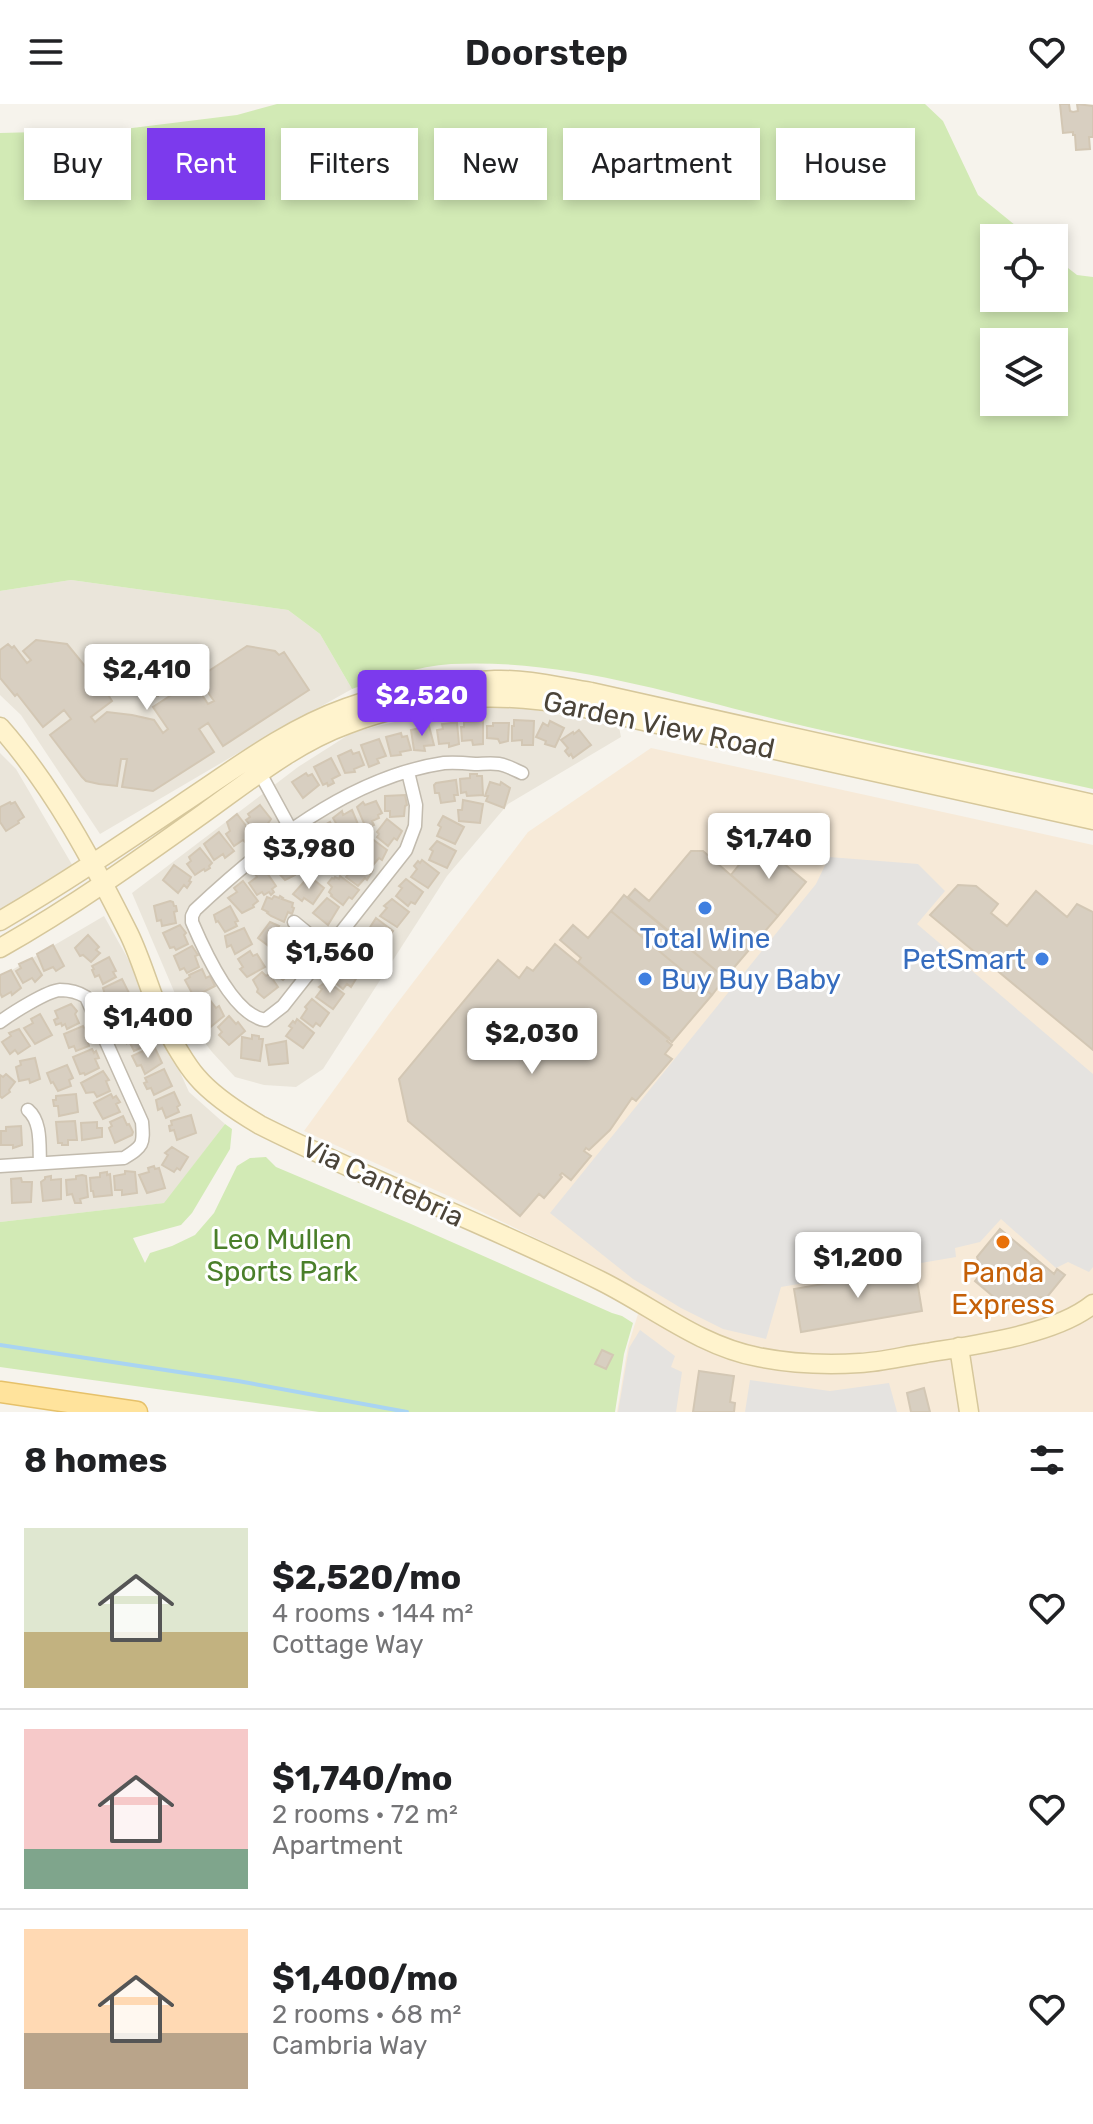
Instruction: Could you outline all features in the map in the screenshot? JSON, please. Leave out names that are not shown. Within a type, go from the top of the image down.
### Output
[{"type":"main road","name":"Garden View Road","points":[[0,921],[252,757],[305,727],[345,708],[408,690],[496,680],[534,682],[591,692],[1093,804]]},
{"type":"main road","name":"Garden View Road","points":[[0,948],[103,885],[304,745],[347,724],[439,701],[496,696],[532,698],[702,732],[1093,820]]},
{"type":"main road","name":"Via Cantebria","points":[[0,727],[53,796],[93,863],[130,936],[165,1026],[196,1077],[234,1109],[260,1125],[602,1282],[670,1322],[729,1350],[775,1361],[864,1363],[959,1347],[1031,1332],[1061,1322],[1093,1304]]},
{"type":"main road","points":[[959,1347],[969,1412]]},
{"type":"main road","points":[[0,1392],[137,1412]]},
{"type":"street","points":[[408,772],[416,805],[415,826],[406,850],[283,1006],[265,1020],[254,1018],[240,1007],[212,964],[192,922],[195,910],[228,879],[316,813],[368,787],[408,772],[446,763],[473,763],[500,764],[522,773]]},
{"type":"street","points":[[260,773],[291,830]]},
{"type":"street","points":[[294,922],[328,950]]},
{"type":"street","points":[[0,1022],[57,990],[77,992],[86,997],[142,1122],[143,1140],[140,1148],[124,1158],[0,1166]]},
{"type":"street","points":[[28,1110],[37,1125],[40,1163]]},
{"type":"shaded area","points":[[71,580],[288,610],[320,634],[352,689],[100,834],[21,715],[0,695],[0,591]]},
{"type":"shaded area","points":[[521,707],[619,727],[621,737],[508,804],[447,876],[323,1069],[296,1087],[264,1085],[235,1077],[185,1017],[132,893],[298,767],[353,732],[449,709]]},
{"type":"shaded area","points":[[651,748],[1093,845],[1093,1412],[617,1412],[628,1346],[643,1298],[606,1272],[304,1131],[528,832]]},
{"type":"shaded area","points":[[0,753],[16,769],[74,868],[0,912]]},
{"type":"shaded area","points":[[829,857],[918,864],[945,891],[917,924],[1093,1074],[1093,1267],[1089,1272],[1068,1262],[1056,1268],[1001,1219],[980,1242],[955,1248],[956,1257],[781,1287],[766,1339],[723,1329],[681,1308],[633,1279],[550,1213],[816,884]]},
{"type":"shaded area","points":[[104,916],[132,966],[189,1092],[225,1124],[165,1203],[0,1222],[0,977]]},
{"type":"shaded area","points":[[640,1330],[675,1356],[671,1367],[682,1372],[676,1412],[618,1412],[629,1348]]},
{"type":"shaded area","points":[[750,1380],[830,1391],[889,1383],[897,1412],[745,1412]]},
{"type":"green space","points":[[277,104],[925,104],[943,121],[978,195],[1014,224],[980,224],[980,312],[1068,312],[1068,268],[1077,275],[1093,277],[1093,789],[808,727],[587,674],[497,664],[451,664],[401,673],[352,689],[320,634],[288,610],[71,580],[0,591],[0,133],[24,132],[24,200],[131,200],[131,128],[237,115]]},
{"type":"green space","name":"Leo Mullen Sports Park","points":[[225,1124],[232,1129],[230,1149],[192,1213],[181,1225],[133,1238],[145,1263],[150,1253],[195,1235],[214,1213],[237,1166],[250,1158],[266,1157],[276,1167],[633,1323],[624,1354],[615,1412],[319,1412],[0,1367],[0,1222],[164,1203]]},
{"type":"building","points":[[1060,104],[1069,104],[1073,112],[1078,111],[1077,104],[1093,106],[1090,149],[1076,150],[1073,132],[1063,133]]},
{"type":"building","points":[[36,640],[67,644],[107,693],[112,701],[91,717],[95,722],[107,712],[132,715],[154,720],[163,733],[168,729],[153,707],[193,681],[208,704],[214,701],[198,678],[247,646],[275,651],[279,655],[284,652],[309,690],[223,746],[208,723],[199,729],[214,752],[153,791],[122,787],[127,759],[121,759],[117,786],[99,784],[82,777],[50,735],[71,719],[64,710],[43,727],[0,678],[0,650],[8,644],[12,648],[14,646],[27,663],[31,660],[23,651]]},
{"type":"building","points":[[116,656],[136,658],[135,668],[140,669],[144,665],[160,669],[160,680],[152,680],[152,684],[158,684],[158,696],[112,688]]},
{"type":"building","points":[[514,720],[534,721],[533,745],[522,745],[522,740],[512,741]]},
{"type":"building","points":[[483,721],[483,744],[473,745],[472,740],[462,741],[461,727],[464,727],[464,722]]},
{"type":"building","points":[[550,721],[564,728],[555,747],[536,737],[543,723],[548,726]]},
{"type":"building","points":[[457,723],[459,744],[449,747],[449,743],[439,744],[437,730],[443,729],[442,724]]},
{"type":"building","points":[[493,723],[509,723],[508,741],[500,743],[498,739],[487,738],[487,726],[493,726]]},
{"type":"building","points":[[429,726],[434,745],[424,746],[425,751],[414,750],[411,730]]},
{"type":"building","points":[[579,730],[591,745],[573,758],[565,751],[568,748],[561,740]]},
{"type":"building","points":[[401,733],[402,737],[407,736],[411,750],[391,756],[386,737]]},
{"type":"building","points":[[379,739],[386,756],[369,767],[361,745]]},
{"type":"building","points":[[351,750],[353,754],[359,752],[364,765],[354,769],[355,772],[345,773],[338,756]]},
{"type":"building","points":[[331,758],[340,775],[332,779],[334,783],[323,785],[314,767]]},
{"type":"building","points":[[306,773],[308,776],[312,774],[319,785],[303,798],[292,782]]},
{"type":"building","points":[[470,774],[482,776],[483,795],[467,796],[466,792],[461,793],[460,779],[470,778]]},
{"type":"building","points":[[456,780],[458,795],[454,795],[455,801],[441,803],[434,785]]},
{"type":"building","points":[[490,782],[500,785],[501,782],[510,788],[504,808],[486,801]]},
{"type":"building","points":[[405,795],[407,805],[404,816],[390,817],[390,811],[385,811],[385,796]]},
{"type":"building","points":[[463,800],[483,804],[480,823],[459,821],[458,810],[462,810]]},
{"type":"building","points":[[376,801],[382,813],[372,821],[374,825],[366,828],[357,807],[363,802],[365,805]]},
{"type":"building","points":[[15,802],[24,817],[6,831],[0,822],[0,807]]},
{"type":"building","points":[[260,805],[271,819],[266,826],[254,830],[246,820],[250,817],[248,814]]},
{"type":"building","points":[[352,810],[360,829],[344,837],[333,818],[342,811],[343,815]]},
{"type":"building","points":[[237,814],[253,835],[234,846],[226,834],[230,831],[227,822]]},
{"type":"building","points":[[443,816],[464,827],[455,844],[437,836]]},
{"type":"building","points":[[387,819],[402,831],[397,840],[394,838],[388,846],[377,837],[377,832]]},
{"type":"building","points":[[330,822],[339,840],[323,851],[312,833],[319,824],[321,827]]},
{"type":"building","points":[[219,832],[234,851],[225,858],[223,854],[214,860],[204,844]]},
{"type":"building","points":[[307,835],[320,852],[308,862],[305,858],[300,862],[292,849],[300,843],[298,840]]},
{"type":"building","points":[[371,838],[387,850],[382,860],[379,858],[373,865],[359,853]]},
{"type":"building","points":[[437,841],[456,851],[447,868],[429,860],[433,851],[430,849]]},
{"type":"building","points":[[200,848],[212,863],[210,868],[195,875],[187,864],[191,861],[189,857]]},
{"type":"building","name":"Total Wine","points":[[691,851],[703,851],[778,916],[725,978],[628,897],[635,889],[649,901]]},
{"type":"building","points":[[282,852],[287,852],[299,869],[285,880],[271,865]]},
{"type":"building","points":[[349,853],[373,870],[367,880],[365,878],[358,886],[346,877],[350,872],[346,870],[349,866],[343,862]]},
{"type":"building","points":[[747,855],[777,858],[806,882],[778,916],[731,875]]},
{"type":"building","points":[[422,860],[439,873],[428,888],[411,877],[417,869],[414,866]]},
{"type":"building","points":[[174,865],[191,877],[187,888],[184,885],[178,893],[163,880]]},
{"type":"building","points":[[259,870],[261,873],[265,870],[276,886],[271,895],[262,892],[257,895],[249,883],[257,877],[255,874]]},
{"type":"building","points":[[309,876],[324,888],[313,904],[293,894]]},
{"type":"building","points":[[340,876],[359,890],[343,905],[331,896],[329,892],[332,887],[328,883]]},
{"type":"building","points":[[406,879],[423,892],[415,904],[411,902],[408,906],[396,896],[402,888],[399,886]]},
{"type":"building","points":[[243,881],[258,901],[242,913],[228,898],[237,892],[234,888]]},
{"type":"building","points":[[958,885],[976,886],[998,904],[991,913],[1007,926],[1036,891],[1067,917],[1077,904],[1093,912],[1093,1050],[930,915]]},
{"type":"building","points":[[624,895],[725,978],[712,995],[611,911]]},
{"type":"building","points":[[274,896],[293,903],[292,914],[288,912],[284,922],[262,909],[267,897],[272,899]]},
{"type":"building","points":[[327,898],[339,907],[328,925],[313,913]]},
{"type":"building","points":[[392,899],[409,912],[397,927],[380,916],[387,908],[384,906]]},
{"type":"building","points":[[170,901],[176,906],[176,923],[162,926],[161,920],[157,921],[154,906]]},
{"type":"building","points":[[230,906],[238,921],[235,922],[237,926],[225,932],[214,915]]},
{"type":"building","name":"Buy Buy Baby","points":[[611,911],[712,995],[672,1042],[578,962],[581,958],[560,940],[573,925],[588,938]]},
{"type":"building","points":[[376,918],[393,931],[384,943],[381,940],[377,945],[365,935]]},
{"type":"building","points":[[270,922],[279,926],[277,929],[286,936],[276,947],[272,944],[270,947],[258,938]]},
{"type":"building","points":[[180,925],[186,933],[188,944],[176,950],[170,948],[163,933]]},
{"type":"building","points":[[244,928],[252,944],[235,954],[231,945],[227,947],[225,936]]},
{"type":"building","points":[[297,934],[313,946],[308,955],[305,954],[298,961],[287,953],[291,948],[287,945]]},
{"type":"building","points":[[88,935],[99,947],[96,950],[100,953],[91,962],[80,956],[75,948]]},
{"type":"building","points":[[362,937],[378,951],[367,966],[350,954],[356,947],[353,944]]},
{"type":"building","points":[[555,944],[669,1038],[667,1041],[672,1045],[665,1054],[672,1059],[636,1101],[632,1098],[610,1130],[589,1150],[586,1148],[584,1151],[591,1156],[571,1180],[562,1173],[544,1198],[539,1194],[520,1216],[408,1121],[399,1079],[498,960],[519,978],[527,967],[533,971]]},
{"type":"building","points":[[53,945],[64,966],[56,971],[53,967],[44,971],[37,954]]},
{"type":"building","points":[[192,946],[198,955],[195,956],[199,967],[187,973],[184,968],[180,970],[174,956]]},
{"type":"building","points":[[250,951],[253,956],[257,954],[265,967],[247,977],[240,969],[243,967],[238,959]]},
{"type":"building","points":[[282,954],[297,966],[283,980],[271,971]]},
{"type":"building","points":[[109,957],[116,977],[103,984],[99,975],[95,977],[92,966]]},
{"type":"building","points":[[32,958],[42,975],[35,982],[32,978],[23,983],[16,971],[21,968],[19,964]]},
{"type":"building","points":[[343,961],[359,974],[351,987],[347,984],[343,989],[331,979],[338,970],[335,968]]},
{"type":"building","points":[[202,969],[215,986],[194,997],[185,980]]},
{"type":"building","points":[[11,970],[21,988],[12,995],[11,992],[2,997],[0,975]]},
{"type":"building","points":[[262,972],[266,976],[269,974],[278,987],[264,998],[257,992],[253,980]]},
{"type":"building","points":[[122,979],[129,993],[125,994],[127,1000],[113,1006],[103,988]]},
{"type":"building","points":[[327,981],[344,994],[333,1009],[316,997],[322,989],[319,987]]},
{"type":"building","points":[[312,999],[329,1013],[320,1026],[316,1023],[313,1027],[301,1018]]},
{"type":"building","points":[[210,1000],[216,1008],[219,1006],[224,1016],[208,1029],[196,1015]]},
{"type":"building","points":[[133,1001],[140,1019],[124,1028],[119,1019],[116,1021],[114,1010]]},
{"type":"building","points":[[71,1004],[77,1011],[75,1014],[79,1023],[67,1029],[65,1024],[56,1025],[54,1020],[58,1018],[55,1011]]},
{"type":"building","points":[[40,1014],[52,1035],[35,1044],[24,1028]]},
{"type":"building","points":[[229,1016],[245,1031],[229,1045],[219,1035],[222,1032],[218,1027]]},
{"type":"building","points":[[297,1019],[314,1033],[303,1048],[286,1036],[292,1028],[289,1026]]},
{"type":"building","points":[[142,1024],[148,1038],[144,1040],[147,1045],[134,1051],[124,1033]]},
{"type":"building","points":[[83,1026],[89,1035],[86,1036],[89,1046],[76,1051],[74,1046],[69,1048],[64,1034]]},
{"type":"building","points":[[19,1029],[30,1046],[18,1054],[15,1050],[10,1054],[2,1042],[11,1036],[9,1033]]},
{"type":"building","points":[[252,1035],[263,1039],[260,1061],[241,1058],[242,1037],[252,1039]]},
{"type":"building","points":[[286,1041],[288,1063],[269,1065],[266,1045]]},
{"type":"building","points":[[154,1046],[162,1063],[145,1074],[132,1056]]},
{"type":"building","points":[[92,1049],[99,1058],[95,1059],[99,1068],[85,1075],[80,1074],[73,1057]]},
{"type":"building","points":[[35,1058],[40,1079],[30,1083],[29,1079],[19,1081],[16,1067],[21,1065],[20,1061]]},
{"type":"building","points":[[67,1065],[73,1078],[69,1080],[71,1086],[58,1091],[47,1073]]},
{"type":"building","points":[[164,1069],[172,1086],[154,1095],[151,1088],[147,1089],[145,1078]]},
{"type":"building","points":[[103,1071],[109,1080],[106,1081],[110,1091],[97,1097],[94,1092],[86,1093],[81,1083]]},
{"type":"building","points":[[6,1074],[15,1082],[10,1092],[2,1098],[0,1075],[3,1077]]},
{"type":"building","points":[[174,1092],[180,1105],[177,1107],[179,1112],[166,1118],[162,1108],[158,1110],[156,1100]]},
{"type":"building","points":[[76,1094],[78,1112],[59,1116],[58,1106],[54,1106],[53,1100],[56,1096]]},
{"type":"building","points":[[111,1094],[120,1102],[116,1104],[120,1112],[103,1119],[94,1103]]},
{"type":"building","points":[[191,1115],[196,1133],[177,1140],[174,1130],[170,1131],[171,1121]]},
{"type":"building","points":[[123,1116],[133,1132],[115,1143],[110,1122]]},
{"type":"building","points":[[75,1121],[77,1140],[68,1140],[68,1145],[58,1143],[56,1122]]},
{"type":"building","points":[[97,1122],[97,1128],[102,1128],[102,1137],[82,1140],[81,1123]]},
{"type":"building","points":[[21,1126],[22,1145],[13,1148],[13,1145],[1,1145],[1,1131],[6,1131],[6,1127]]},
{"type":"building","points":[[172,1147],[188,1157],[180,1170],[177,1168],[174,1172],[162,1165],[168,1155],[165,1153]]},
{"type":"building","points":[[154,1166],[155,1169],[159,1168],[165,1188],[147,1193],[139,1175],[149,1172],[148,1168]]},
{"type":"building","points":[[125,1171],[135,1172],[137,1193],[122,1195],[122,1190],[115,1190],[114,1176],[125,1174]]},
{"type":"building","points":[[107,1172],[107,1175],[110,1174],[112,1195],[94,1197],[90,1178]]},
{"type":"building","points":[[51,1176],[51,1180],[61,1179],[61,1199],[43,1201],[41,1182]]},
{"type":"building","points":[[86,1176],[88,1197],[80,1199],[81,1203],[75,1203],[72,1194],[67,1195],[66,1180]]},
{"type":"building","points":[[21,1178],[22,1182],[32,1182],[31,1202],[12,1203],[11,1179]]},
{"type":"building","points":[[1000,1229],[1054,1274],[1057,1269],[1065,1275],[1047,1297],[1016,1299],[1008,1309],[975,1281],[982,1272],[977,1257]]},
{"type":"building","points":[[915,1268],[922,1311],[801,1332],[794,1289]]},
{"type":"building","points":[[602,1350],[613,1355],[606,1369],[595,1364]]},
{"type":"building","points":[[699,1371],[734,1376],[730,1402],[735,1403],[734,1412],[693,1412]]},
{"type":"building","points":[[924,1388],[930,1412],[911,1412],[907,1393]]},
{"type":"waterway","points":[[0,1345],[238,1381],[407,1412]]},
{"type":"place","name":"Total Wine","points":[[705,908]]},
{"type":"place","name":"PetSmart","points":[[1042,959]]},
{"type":"place","name":"Buy Buy Baby","points":[[645,979]]},
{"type":"place","name":"Panda Express","points":[[1003,1242]]}]
